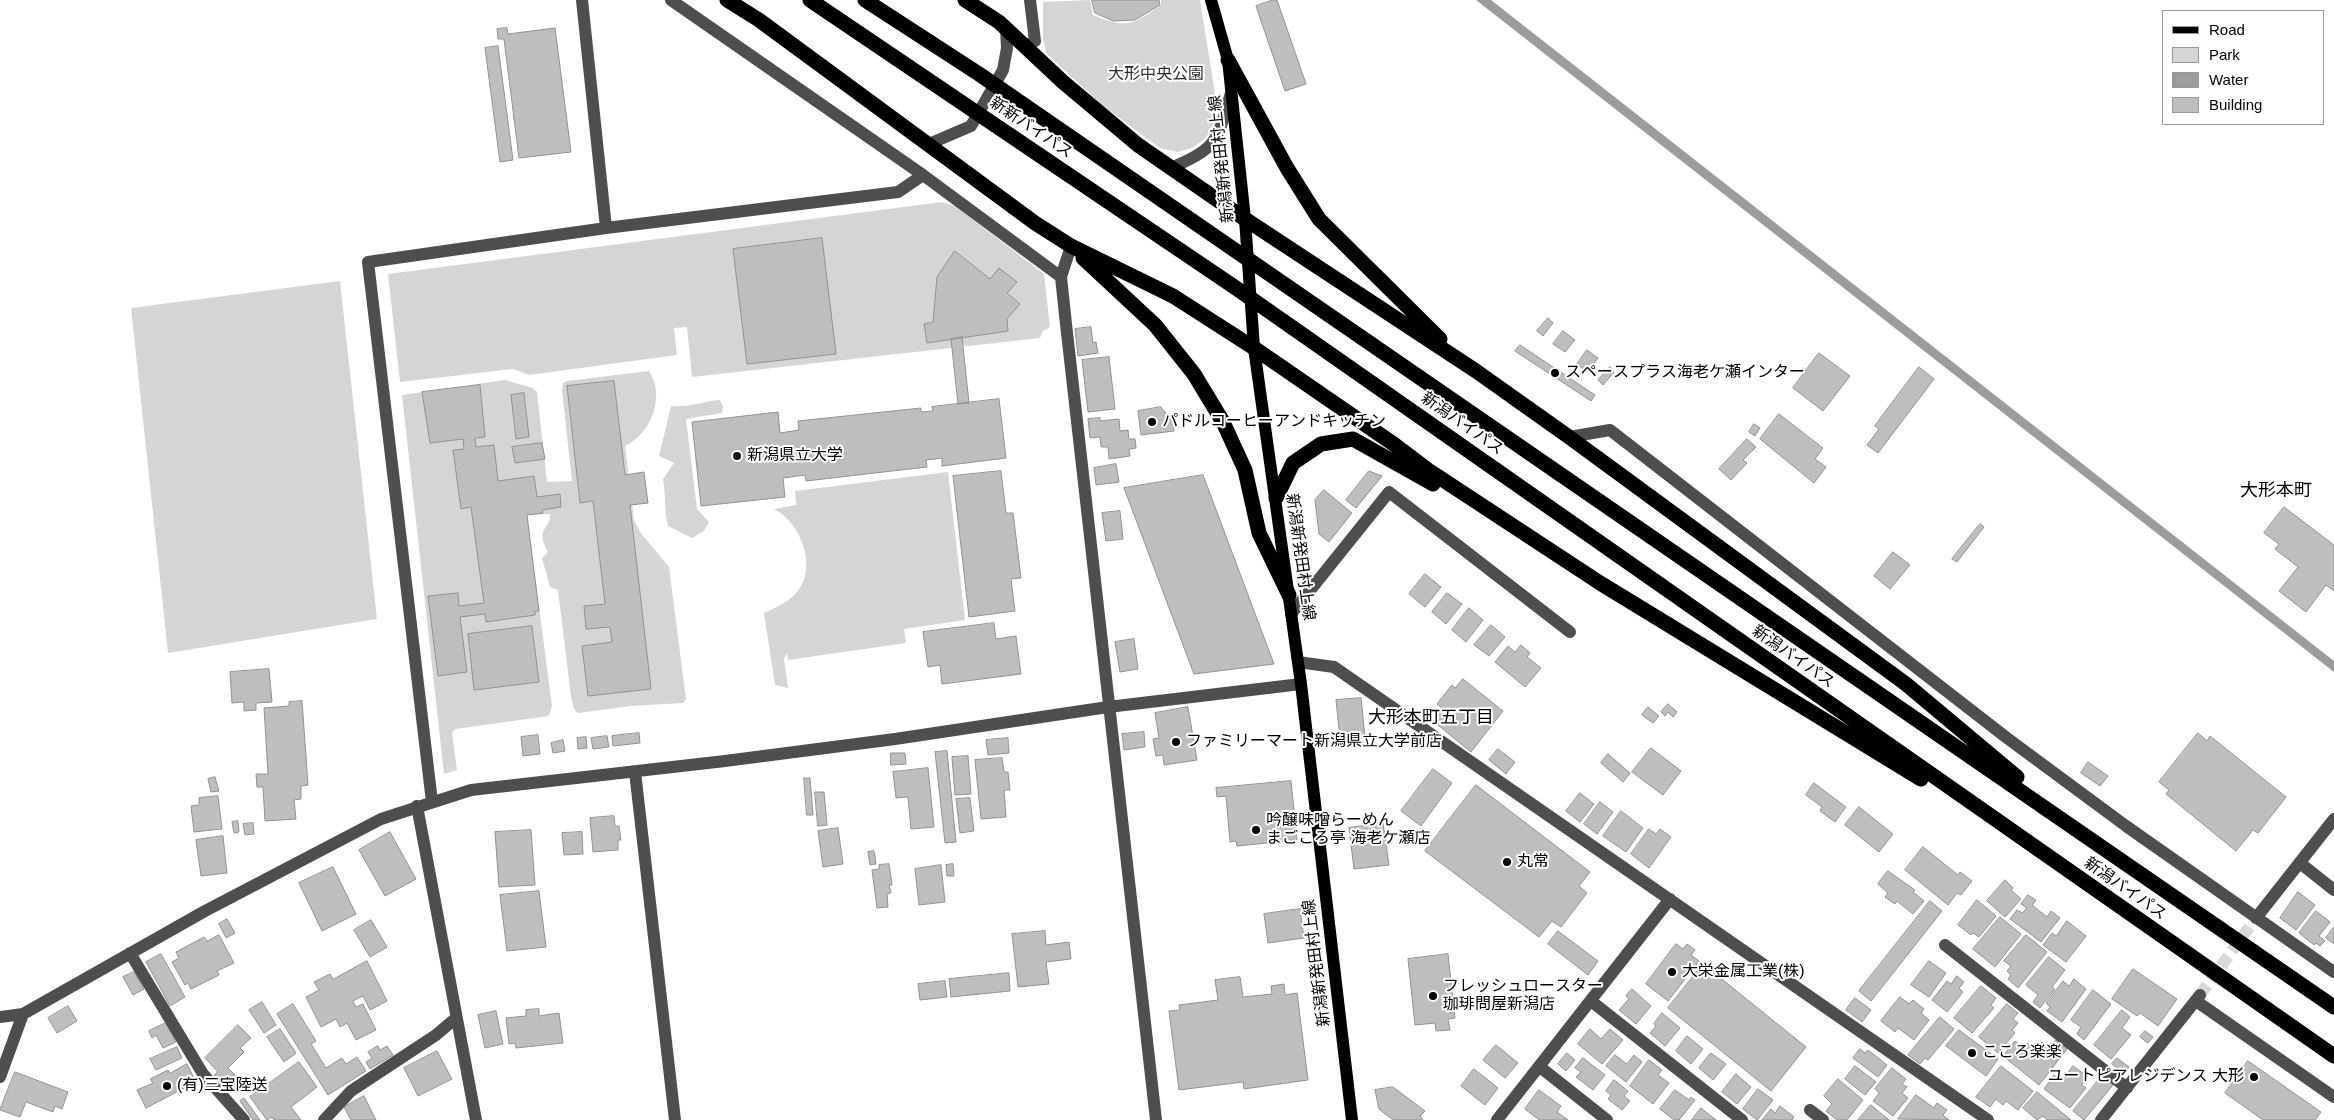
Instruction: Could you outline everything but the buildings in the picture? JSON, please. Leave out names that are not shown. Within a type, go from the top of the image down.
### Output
[{"type":"highway","points":[[727,0],[759,20],[1071,246],[1155,325],[1194,374],[1224,422],[1245,470],[1259,533],[1289,595]]},
{"type":"highway","name":"新新バイパス","points":[[810,0],[1233,286]]},
{"type":"highway","name":"新新バイパス","points":[[866,0],[979,74],[1241,254]]},
{"type":"highway","points":[[965,0],[1006,28],[1063,82],[1138,145],[1569,436],[1906,684],[2081,831]]},
{"type":"highway","points":[[1228,60],[1287,168],[1319,219],[1468,366]]},
{"type":"highway","points":[[1071,246],[1173,296],[1254,348],[1395,445],[1428,470],[1560,557]]},
{"type":"highway","name":"新潟バイパス","points":[[1241,254],[1461,408],[2081,831],[2334,1007]]},
{"type":"highway","name":"新潟バイパス","points":[[1233,286],[2334,1056]]},
{"type":"highway","points":[[1276,498],[1294,463],[1322,444],[1353,439],[1560,557],[2040,851]]},
{"type":"main road","name":"新潟新発田村上線","points":[[1211,0],[1228,60],[1246,219],[1254,348],[1301,684],[1352,1120]]},
{"type":"street","points":[[582,0],[606,228]]},
{"type":"street","points":[[671,0],[923,175],[1061,277]]},
{"type":"street","points":[[1025,46],[1035,41],[1030,0]]},
{"type":"street","points":[[929,144],[971,126],[1003,70],[1007,48],[1006,28]]},
{"type":"street","points":[[1170,168],[1194,159],[1216,141],[1231,93]]},
{"type":"street","points":[[432,802],[368,262],[606,228],[898,192],[923,175]]},
{"type":"street","points":[[1071,246],[1061,277],[1156,1120]]},
{"type":"street","points":[[1569,436],[1610,430],[2007,738],[2334,972]]},
{"type":"street","points":[[1292,614],[1389,492],[1570,632]]},
{"type":"street","points":[[1298,662],[1334,667],[1988,1120]]},
{"type":"street","points":[[0,1017],[23,1014],[205,911],[381,819],[471,790],[635,772],[895,739],[1108,707],[1301,684]]},
{"type":"street","points":[[635,772],[675,1120]]},
{"type":"street","points":[[417,806],[476,1120]]},
{"type":"street","points":[[2256,918],[2334,819]]},
{"type":"street","points":[[2300,863],[2334,890]]},
{"type":"street","points":[[1497,1120],[1540,1068],[1670,899]]},
{"type":"street","points":[[1945,946],[2127,1088]]},
{"type":"street","points":[[130,953],[203,1074],[244,1120]]},
{"type":"street","points":[[2101,1120],[2198,998],[2334,1097]]},
{"type":"street","points":[[1591,1001],[1742,1120]]},
{"type":"street","points":[[0,1077],[23,1014]]},
{"type":"street","points":[[324,1120],[351,1091],[436,1035],[456,1018]]},
{"type":"street","points":[[1540,1068],[1607,1120]]},
{"type":"street","points":[[1810,1110],[1823,1120]]},
{"type":"green space","name":"大形中央公園","points":[[1090,0],[1093,15],[1114,22],[1129,23],[1136,21],[1161,5],[1161,0],[1200,0],[1217,106],[1212,126],[1206,138],[1192,148],[1178,152],[1160,148],[1101,104],[1046,53],[1043,38],[1043,2]]},
{"type":"green space","points":[[942,202],[955,206],[1044,274],[1050,327],[1042,332],[1040,338],[692,377],[687,327],[674,328],[677,355],[529,375],[513,369],[400,382],[388,274]]},
{"type":"green space","points":[[340,281],[377,619],[168,653],[131,308]]},
{"type":"green space","points":[[649,371],[654,381],[656,392],[656,403],[653,413],[649,424],[642,433],[625,446],[634,520],[640,532],[669,567],[686,699],[683,703],[631,706],[578,713],[574,709],[558,590],[550,587],[542,558],[548,552],[544,544],[543,533],[550,519],[550,514],[527,515],[552,706],[549,716],[455,729],[452,733],[457,770],[444,774],[402,395],[505,380],[533,388],[537,392],[547,482],[572,481],[562,391],[563,383]]},
{"type":"green space","points":[[720,400],[723,407],[722,413],[686,419],[697,509],[709,522],[704,531],[692,538],[668,526],[663,479],[674,463],[659,456],[671,406],[684,406]]},
{"type":"green space","points":[[948,472],[965,620],[904,629],[906,643],[788,660],[787,653],[784,659],[788,688],[775,685],[764,613],[794,596],[803,582],[806,558],[804,546],[792,524],[774,509],[796,505],[795,491]]},
{"type":"water","points":[[1476,0],[1491,0],[2334,661],[2334,672]]},
{"type":"tunnel","points":[[2200,995],[2256,918]]},
{"type":"place","name":"スペースプラス海老ケ瀬インター","points":[[1555,373]]},
{"type":"place","name":"パドルコーヒーアンドキッチン","points":[[1152,422]]},
{"type":"place","name":"新潟県立大学","points":[[737,456]]},
{"type":"place","name":"ファミリーマート新潟県立大学前店","points":[[1176,742]]},
{"type":"place","name":"吟醸味噌らーめん まごころ亭 海老ケ瀬店","points":[[1256,830]]},
{"type":"place","name":"丸常","points":[[1507,862]]},
{"type":"place","name":"大栄金属工業(株)","points":[[1672,972]]},
{"type":"place","name":"フレッシュロースター 珈琲問屋新潟店","points":[[1433,996]]},
{"type":"place","name":"こころ楽楽","points":[[1972,1053]]},
{"type":"place","name":"ユートピアレジデンス 大形","points":[[2254,1077]]},
{"type":"place","name":"(有)三宝陸送","points":[[167,1086]]},
{"type":"district","name":"大形本町","points":[[2276,491]]},
{"type":"district","name":"大形本町五丁目","points":[[1431,718]]}]
